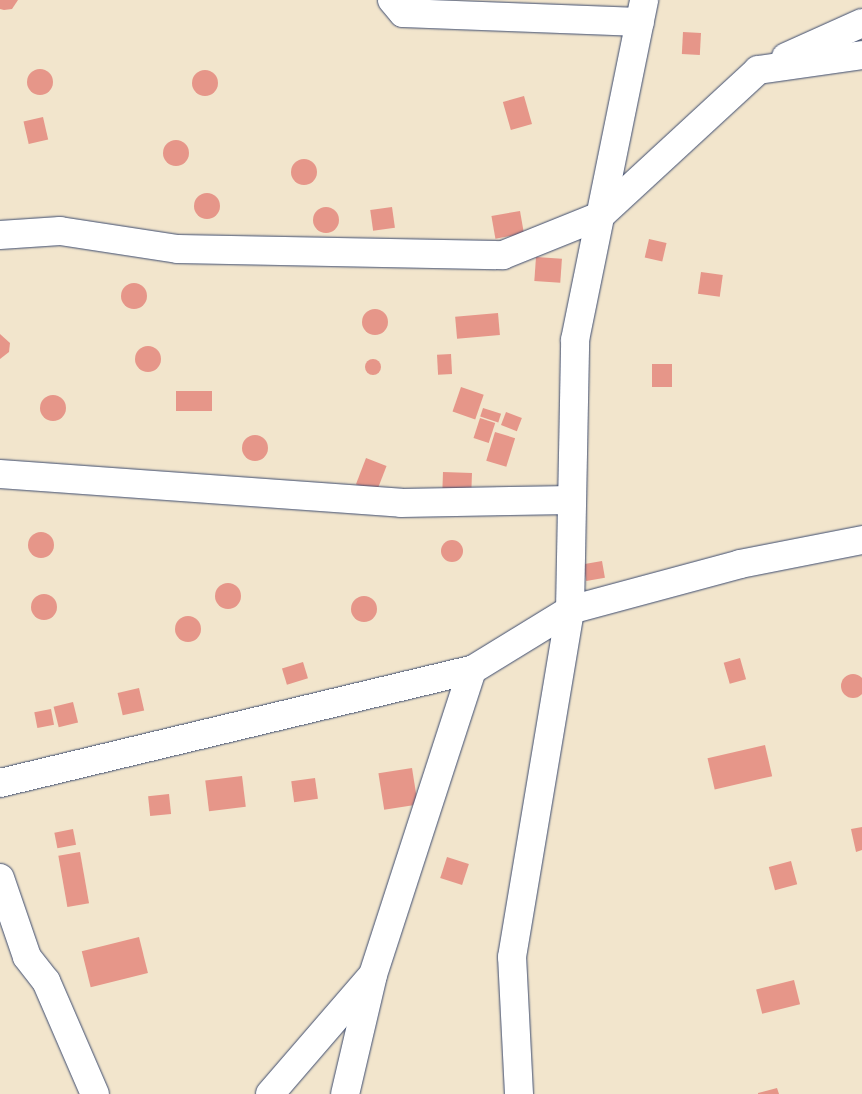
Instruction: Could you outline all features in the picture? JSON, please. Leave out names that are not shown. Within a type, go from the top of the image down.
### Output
[{"type":"street","points":[[392,0],[403,13],[642,11],[575,340],[570,610],[512,957],[518,1094]]},
{"type":"street","points":[[0,235],[60,231],[178,249],[503,255],[600,216],[758,70],[862,23]]},
{"type":"street","points":[[758,70],[862,55]]},
{"type":"street","points":[[0,474],[401,503],[572,500]]},
{"type":"street","points":[[0,783],[472,670],[570,610],[740,564],[862,540]]},
{"type":"street","points":[[345,1094],[373,975],[472,670]]},
{"type":"street","points":[[0,878],[27,957],[46,981],[95,1094]]},
{"type":"street","points":[[274,1092],[373,975]]},
{"type":"building","points":[[0,0],[18,0],[12,9],[4,10],[0,9]]},
{"type":"building","points":[[683,32],[701,33],[700,55],[682,54]]},
{"type":"building","points":[[40,69],[49,73],[53,82],[49,91],[40,95],[31,91],[27,82],[31,73]]},
{"type":"building","points":[[205,70],[214,74],[218,83],[214,92],[205,96],[196,92],[192,83],[196,74]]},
{"type":"building","points":[[524,96],[532,124],[511,130],[503,102]]},
{"type":"building","points":[[43,117],[48,139],[29,144],[24,121]]},
{"type":"building","points":[[176,140],[185,144],[189,153],[185,162],[176,166],[167,162],[163,153],[167,144]]},
{"type":"building","points":[[304,159],[313,163],[317,172],[313,181],[304,185],[295,181],[291,172],[295,163]]},
{"type":"building","points":[[207,193],[216,197],[220,206],[216,215],[207,219],[198,215],[194,206],[198,197]]},
{"type":"building","points":[[326,207],[335,211],[339,220],[335,229],[326,233],[317,229],[313,220],[317,211]]},
{"type":"building","points":[[392,207],[395,228],[373,231],[370,210]]},
{"type":"building","points":[[520,211],[524,234],[495,239],[491,216]]},
{"type":"building","points":[[649,239],[667,243],[662,262],[645,258]]},
{"type":"building","points":[[536,257],[562,259],[560,283],[534,281]]},
{"type":"building","points":[[701,272],[723,275],[720,297],[698,294]]},
{"type":"building","points":[[134,283],[143,287],[147,296],[143,305],[134,309],[125,305],[121,296],[125,287]]},
{"type":"building","points":[[375,309],[384,313],[388,322],[384,331],[375,335],[366,331],[362,322],[366,313]]},
{"type":"building","points":[[498,313],[500,335],[457,339],[455,317]]},
{"type":"building","points":[[0,334],[10,343],[9,352],[0,359]]},
{"type":"building","points":[[148,346],[157,350],[161,359],[157,368],[148,372],[139,368],[135,359],[139,350]]},
{"type":"building","points":[[451,354],[452,374],[438,375],[437,355]]},
{"type":"building","points":[[373,359],[379,361],[381,367],[379,373],[373,375],[367,373],[365,367],[367,361]]},
{"type":"building","points":[[652,364],[672,364],[672,387],[652,387]]},
{"type":"building","points":[[461,387],[484,395],[475,419],[453,412]]},
{"type":"building","points":[[176,391],[212,391],[212,411],[176,411]]},
{"type":"building","points":[[53,395],[62,399],[66,408],[62,417],[53,421],[44,417],[40,408],[44,399]]},
{"type":"building","points":[[483,408],[501,414],[498,422],[480,417]]},
{"type":"building","points":[[506,412],[522,418],[517,431],[501,425]]},
{"type":"building","points":[[480,418],[495,423],[489,443],[474,438]]},
{"type":"building","points":[[495,432],[515,438],[506,467],[486,461]]},
{"type":"building","points":[[255,435],[264,439],[268,448],[264,457],[255,461],[246,457],[242,448],[246,439]]},
{"type":"building","points":[[366,458],[387,466],[377,492],[356,484]]},
{"type":"building","points":[[443,472],[472,473],[471,494],[442,493]]},
{"type":"building","points":[[41,532],[50,536],[54,545],[50,554],[41,558],[32,554],[28,545],[32,536]]},
{"type":"building","points":[[448,540],[456,540],[463,547],[463,555],[456,562],[448,562],[441,555],[441,547]]},
{"type":"building","points":[[602,561],[605,578],[586,581],[583,564]]},
{"type":"building","points":[[228,583],[237,587],[241,596],[237,605],[228,609],[219,605],[215,596],[219,587]]},
{"type":"building","points":[[44,594],[53,598],[57,607],[53,616],[44,620],[35,616],[31,607],[35,598]]},
{"type":"building","points":[[364,596],[373,600],[377,609],[373,618],[364,622],[355,618],[351,609],[355,600]]},
{"type":"building","points":[[188,616],[197,620],[201,629],[197,638],[188,642],[179,638],[175,629],[179,620]]},
{"type":"building","points":[[740,658],[746,679],[730,684],[724,663]]},
{"type":"building","points":[[303,662],[308,678],[287,685],[282,668]]},
{"type":"building","points":[[853,674],[858,675],[864,681],[864,691],[858,697],[853,698],[848,697],[842,691],[841,686],[842,681],[848,675]]},
{"type":"building","points":[[139,688],[144,710],[123,715],[118,693]]},
{"type":"building","points":[[73,702],[78,722],[59,727],[54,707]]},
{"type":"building","points":[[51,709],[54,725],[37,728],[34,712]]},
{"type":"building","points":[[765,745],[772,776],[715,789],[708,758]]},
{"type":"building","points":[[412,768],[418,805],[384,810],[378,773]]},
{"type":"building","points":[[242,776],[246,807],[209,811],[205,781]]},
{"type":"building","points":[[315,778],[318,799],[294,802],[291,781]]},
{"type":"building","points":[[169,794],[171,814],[150,816],[148,796]]},
{"type":"building","points":[[862,827],[862,850],[856,852],[851,829]]},
{"type":"building","points":[[73,829],[76,845],[57,848],[54,833]]},
{"type":"building","points":[[80,852],[89,903],[67,907],[58,856]]},
{"type":"building","points":[[447,857],[469,864],[462,885],[440,878]]},
{"type":"building","points":[[791,861],[797,884],[775,890],[769,867]]},
{"type":"building","points":[[139,937],[148,973],[91,987],[82,951]]},
{"type":"building","points":[[794,980],[800,1004],[762,1014],[756,989]]},
{"type":"building","points":[[777,1088],[779,1094],[758,1094],[758,1093]]}]
